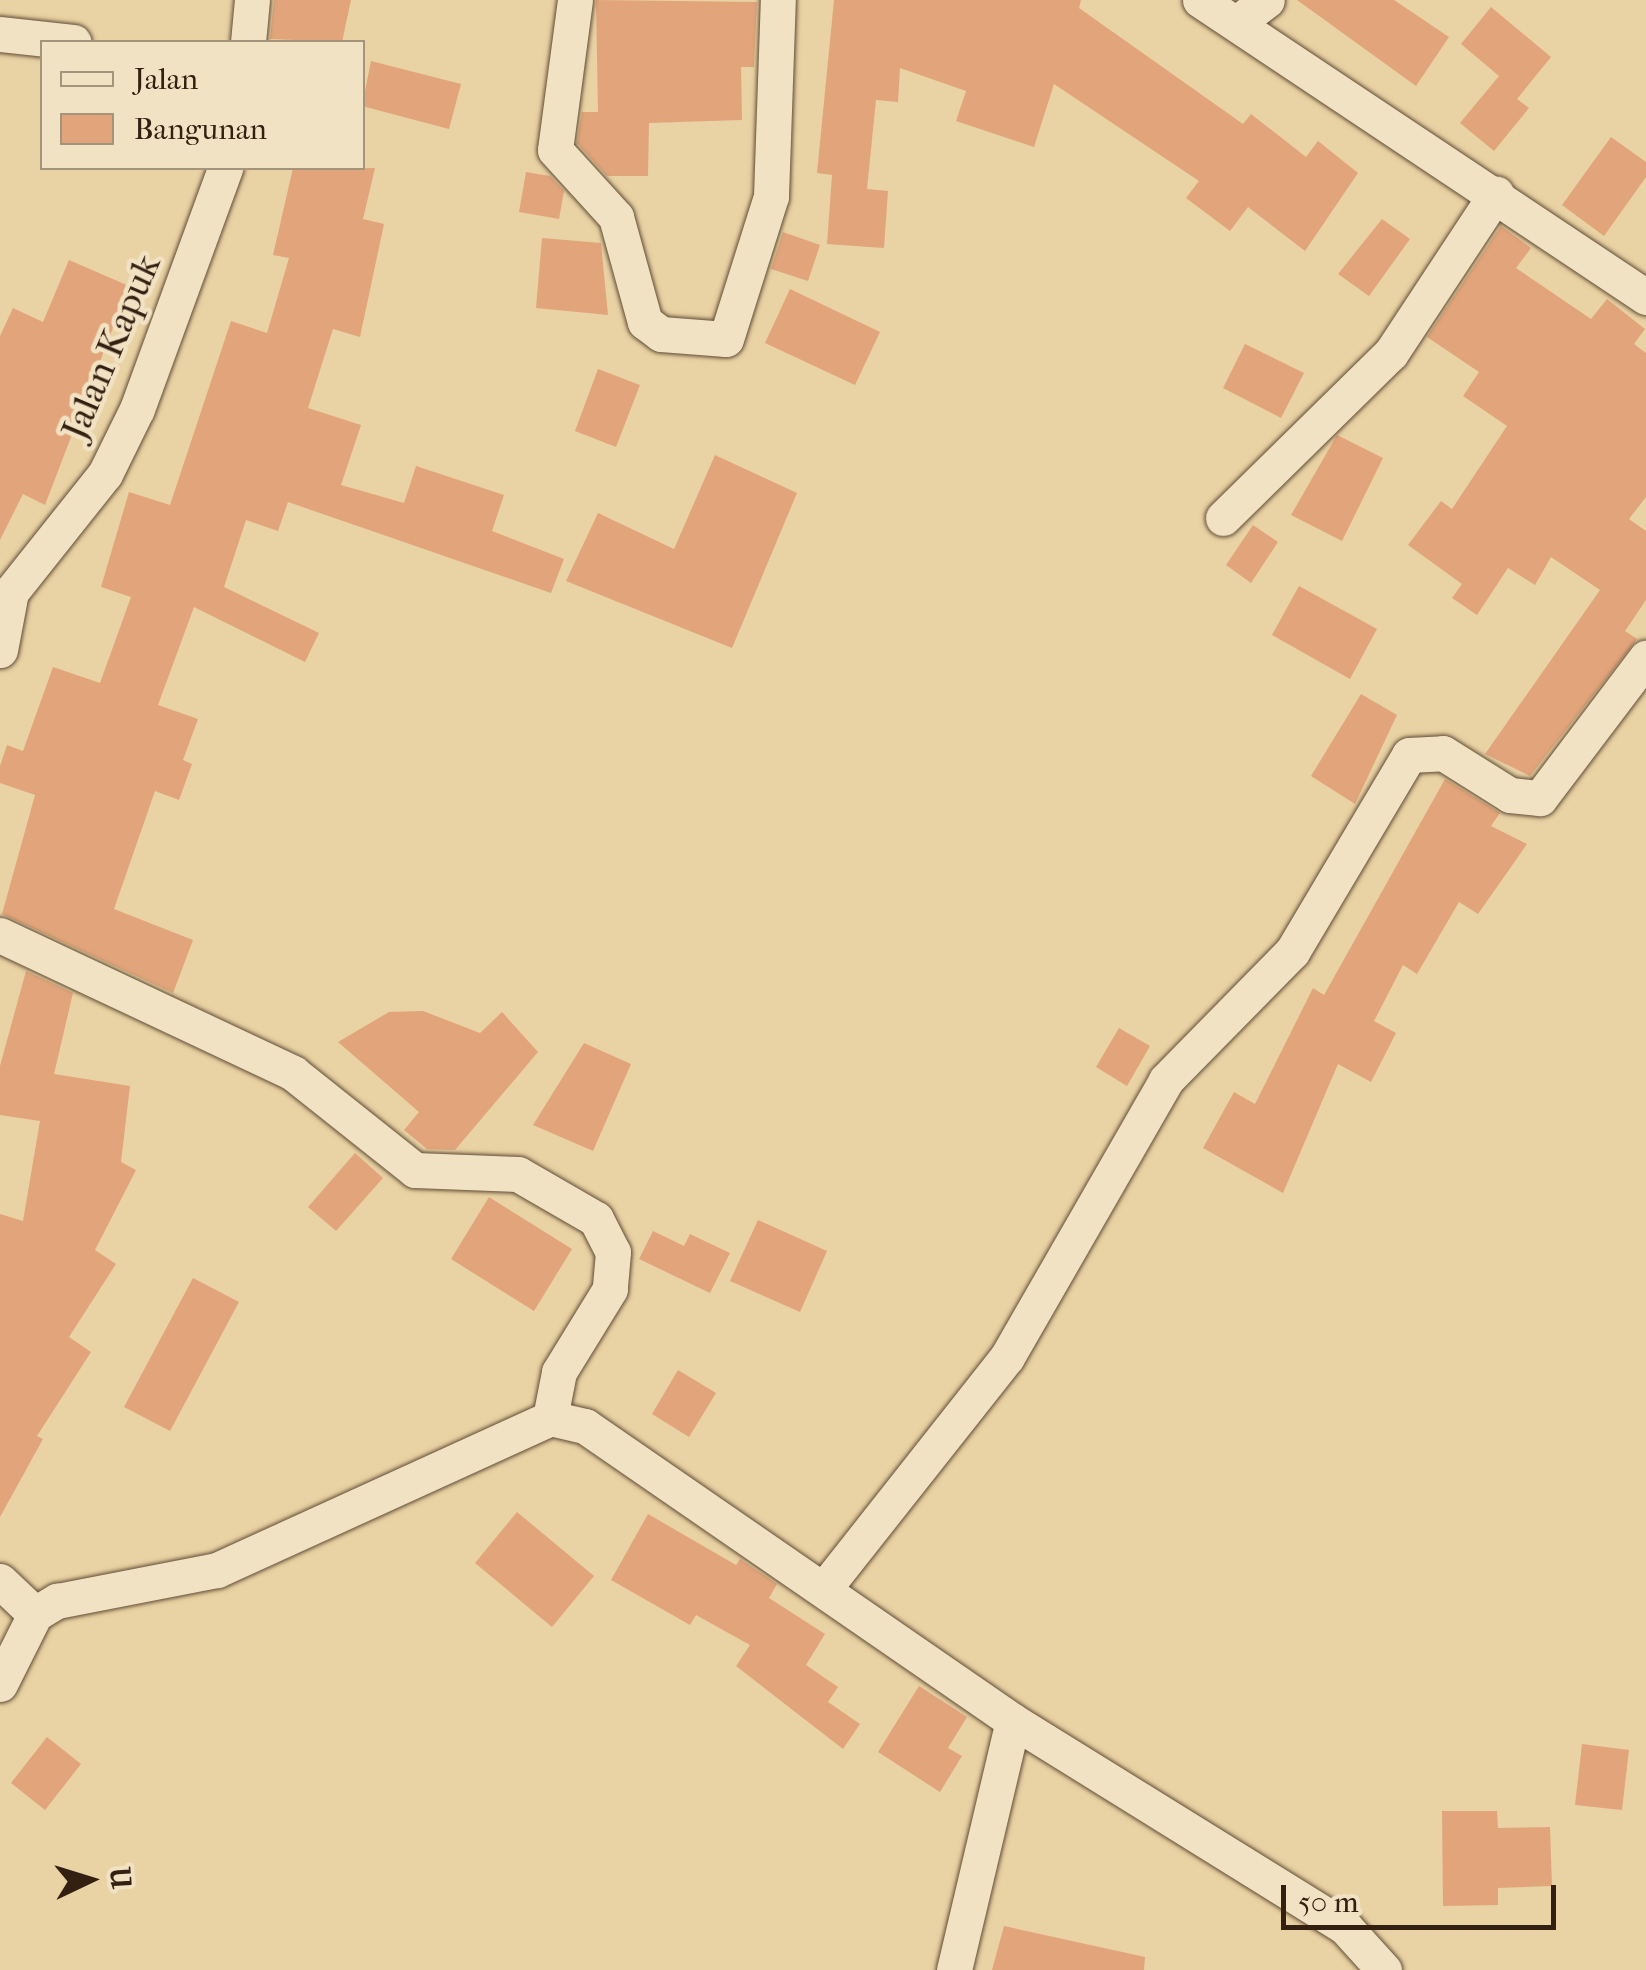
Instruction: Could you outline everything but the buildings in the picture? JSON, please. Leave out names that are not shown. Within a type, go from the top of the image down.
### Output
[{"type":"street","points":[[248,40],[252,0]]},
{"type":"street","points":[[575,0],[554,150],[616,217],[645,322],[661,334],[726,340],[771,196],[778,0]]},
{"type":"street","points":[[1200,0],[1415,138],[1646,296]]},
{"type":"street","points":[[1238,22],[1267,0]]},
{"type":"street","points":[[0,34],[56,40]]},
{"type":"street","name":"Jalan Kapuk","points":[[0,650],[11,592],[104,474],[137,409],[224,170]]},
{"type":"street","points":[[1223,518],[1391,352],[1496,194]]},
{"type":"street","points":[[827,1586],[1007,1358],[1166,1080],[1292,952],[1409,754],[1443,753],[1510,795],[1540,798],[1646,658]]},
{"type":"street","points":[[0,935],[293,1073],[415,1170],[518,1174],[596,1219],[613,1252],[610,1289],[559,1372],[550,1418]]},
{"type":"street","points":[[0,1684],[34,1614],[58,1600],[217,1570],[550,1418],[585,1426],[827,1586],[1013,1721],[1345,1926],[1384,1970]]},
{"type":"street","points":[[0,1581],[34,1614]]},
{"type":"street","points":[[954,1970],[1013,1721]]}]
